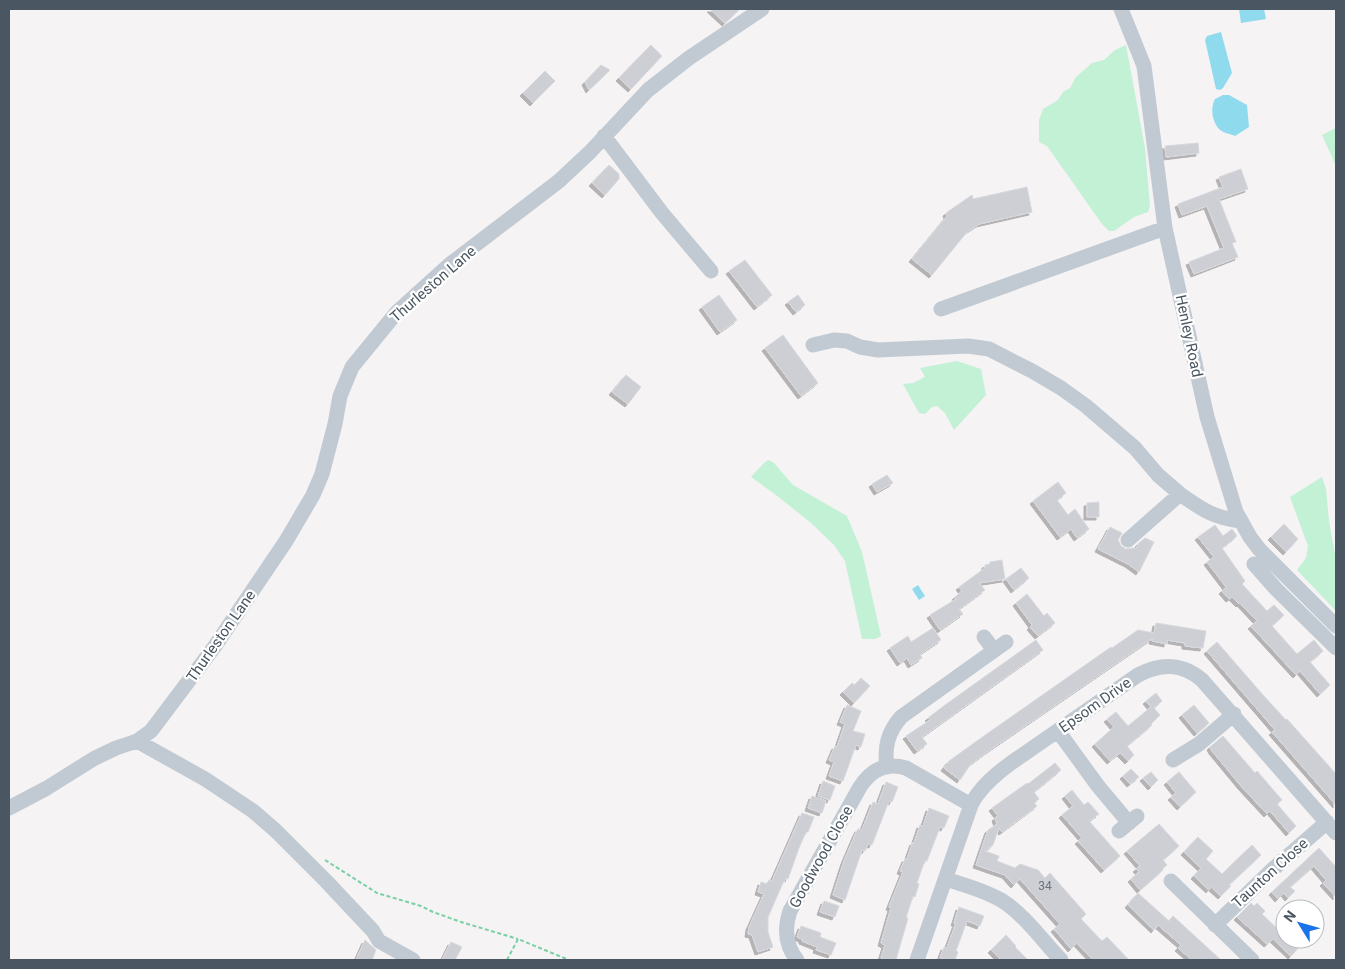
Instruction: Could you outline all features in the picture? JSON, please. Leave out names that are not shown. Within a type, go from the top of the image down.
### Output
[{"type":"street","name":"Thurleston Lane","points":[[9,808],[47,788],[95,758],[137,741],[151,731],[215,646],[286,541],[314,495],[322,474],[340,396],[352,367],[396,312],[449,265],[560,181],[648,90],[689,58],[762,9]]},
{"type":"street","name":"Henley Road","points":[[1121,9],[1144,66],[1165,228],[1207,417],[1236,512],[1259,549],[1336,626]]},
{"type":"street","points":[[604,136],[662,213],[712,270]]},
{"type":"street","points":[[941,309],[1165,228]]},
{"type":"street","points":[[813,345],[834,340],[847,341],[860,347],[878,350],[968,346],[989,350],[1054,384],[1086,406],[1135,448],[1158,475],[1205,512],[1220,518],[1240,521]]},
{"type":"street","points":[[1128,540],[1180,494]]},
{"type":"street","points":[[1254,564],[1285,598],[1336,648]]},
{"type":"street","points":[[1285,598],[1296,586]]},
{"type":"street","points":[[971,805],[906,768],[887,766],[885,751],[887,740],[901,717],[1000,646],[984,637]]},
{"type":"street","name":"Epsom Drive","points":[[916,960],[971,805],[976,796],[994,776],[1146,671],[1177,666],[1194,672],[1234,714],[1332,828]]},
{"type":"street","points":[[1173,760],[1198,744],[1234,714]]},
{"type":"street","points":[[1058,731],[1128,824]]},
{"type":"street","points":[[137,741],[205,779],[253,811],[326,881],[379,941],[413,960]]},
{"type":"street","name":"Goodwood Close","points":[[797,960],[790,951],[786,938],[790,911],[864,780],[874,771],[887,766]]},
{"type":"street","name":"Taunton Close","points":[[1215,925],[1272,870],[1332,828]]},
{"type":"street","points":[[946,879],[986,893],[1002,901],[1019,915],[1061,960]]},
{"type":"street","points":[[1171,881],[1252,960]]},
{"type":"path","points":[[322,858],[377,893],[421,906],[461,922],[518,939],[569,960]]},
{"type":"path","points":[[507,960],[518,939]]},
{"type":"green space","points":[[1126,45],[1145,148],[1150,206],[1148,212],[1134,217],[1114,231],[1109,231],[1102,224],[1047,146],[1039,142],[1039,120],[1043,109],[1058,100],[1063,92],[1070,88],[1076,77],[1092,63],[1104,60],[1115,50]]},
{"type":"green space","points":[[1336,128],[1336,166],[1322,135]]},
{"type":"green space","points":[[957,361],[981,369],[986,395],[954,430],[945,413],[937,406],[932,407],[925,414],[919,413],[903,384],[913,383],[925,377],[920,368]]},
{"type":"green space","points":[[769,460],[774,463],[793,485],[847,516],[862,552],[881,636],[875,639],[862,639],[845,561],[834,545],[811,523],[751,477]]},
{"type":"green space","points":[[1322,477],[1326,489],[1336,560],[1336,611],[1297,570],[1306,558],[1308,546],[1290,497]]},
{"type":"water","points":[[1239,9],[1264,9],[1266,19],[1241,23]]},
{"type":"water","points":[[1221,32],[1232,73],[1220,90],[1216,89],[1205,40],[1207,36]]},
{"type":"water","points":[[1223,95],[1229,95],[1247,105],[1249,127],[1235,136],[1220,130],[1214,119],[1213,103],[1215,99]]},
{"type":"water","points":[[918,585],[925,596],[919,600],[912,589]]},
{"type":"building","points":[[710,9],[740,9],[725,23]]},
{"type":"building","points":[[651,45],[662,56],[631,89],[619,78]]},
{"type":"building","points":[[601,65],[610,70],[589,90],[585,82]]},
{"type":"building","points":[[545,71],[555,81],[533,103],[523,93]]},
{"type":"building","points":[[1198,143],[1199,153],[1166,157],[1165,146]]},
{"type":"building","points":[[609,165],[619,174],[619,179],[605,195],[592,183]]},
{"type":"building","points":[[1241,169],[1248,189],[1219,199],[1236,242],[1232,243],[1238,257],[1194,274],[1189,262],[1224,248],[1207,206],[1182,215],[1178,204],[1223,187],[1219,177]]},
{"type":"building","points":[[1027,187],[1032,212],[979,224],[967,232],[932,275],[912,259],[947,216],[946,213],[972,195],[973,199]]},
{"type":"building","points":[[745,260],[772,295],[757,307],[729,271]]},
{"type":"building","points":[[719,295],[737,320],[720,332],[702,307]]},
{"type":"building","points":[[798,295],[805,305],[796,312],[788,302]]},
{"type":"building","points":[[783,335],[818,383],[801,396],[765,348]]},
{"type":"building","points":[[626,375],[641,387],[628,404],[612,392]]},
{"type":"building","points":[[887,475],[893,483],[877,492],[872,484]]},
{"type":"building","points":[[1058,482],[1066,493],[1057,500],[1068,515],[1075,509],[1089,529],[1077,538],[1071,529],[1060,537],[1033,501]]},
{"type":"building","points":[[1099,502],[1099,517],[1087,517],[1087,503]]},
{"type":"building","points":[[1284,524],[1298,539],[1286,552],[1271,537]]},
{"type":"building","points":[[1215,525],[1223,536],[1232,529],[1237,536],[1222,548],[1245,581],[1242,584],[1267,611],[1274,605],[1284,615],[1272,626],[1297,654],[1314,640],[1323,651],[1310,662],[1330,685],[1320,694],[1300,671],[1296,675],[1251,626],[1257,621],[1240,603],[1232,597],[1229,599],[1222,591],[1226,587],[1207,562],[1214,557],[1198,537]]},
{"type":"building","points":[[1110,527],[1122,533],[1118,540],[1121,546],[1126,549],[1136,549],[1145,538],[1154,542],[1139,572],[1128,564],[1098,549]]},
{"type":"building","points":[[1002,560],[1005,579],[979,583],[985,590],[959,609],[963,614],[940,630],[930,615],[956,599],[955,597],[962,591],[959,587],[985,568],[985,565]]},
{"type":"building","points":[[1021,568],[1029,578],[1014,590],[1006,579]]},
{"type":"building","points":[[1027,594],[1044,616],[1047,613],[1055,623],[1038,636],[1030,627],[1032,625],[1016,603]]},
{"type":"building","points":[[1156,623],[1206,631],[1203,648],[1185,646],[1185,643],[1167,640],[1167,644],[1152,641],[1153,638],[987,752],[970,765],[960,780],[944,768],[949,761],[1111,647],[1138,630],[1154,633]]},
{"type":"building","points":[[933,628],[941,640],[920,654],[922,658],[911,665],[907,658],[900,663],[890,648],[908,636],[911,642]]},
{"type":"building","points":[[1036,640],[1043,650],[922,737],[927,744],[917,751],[906,736],[930,720],[928,718],[945,705]]},
{"type":"building","points":[[1217,642],[1336,774],[1336,805],[1272,732],[1275,730],[1207,651]]},
{"type":"building","points":[[861,678],[870,686],[854,703],[843,692],[852,683],[855,685]]},
{"type":"building","points":[[1156,693],[1162,701],[1154,708],[1160,715],[1152,725],[1127,746],[1134,755],[1128,761],[1120,753],[1110,761],[1095,744],[1114,727],[1107,719],[1116,712],[1128,726],[1151,707],[1146,701]]},
{"type":"building","points":[[847,705],[861,711],[853,731],[865,734],[861,747],[856,745],[843,781],[829,776],[834,762],[829,760],[835,746],[837,747],[845,724],[840,722]]},
{"type":"building","points":[[1194,705],[1209,723],[1197,733],[1182,715]]},
{"type":"building","points":[[1223,736],[1255,773],[1257,771],[1282,800],[1277,804],[1296,826],[1289,833],[1270,811],[1267,814],[1212,751],[1210,747]]},
{"type":"building","points":[[1055,763],[1061,770],[1034,792],[1039,799],[1034,803],[1037,806],[1002,832],[999,828],[993,845],[985,851],[999,856],[997,861],[1015,868],[1020,864],[1038,870],[1045,878],[1050,873],[1086,914],[1081,919],[1102,941],[1107,937],[1129,960],[1093,960],[1077,943],[1071,949],[1054,929],[1060,924],[1020,879],[1014,885],[1005,875],[976,865],[988,830],[997,824],[995,818],[998,816],[992,808]]},
{"type":"building","points":[[1131,769],[1139,777],[1130,784],[1123,776]]},
{"type":"building","points":[[1151,772],[1158,780],[1151,787],[1143,778]]},
{"type":"building","points":[[1179,772],[1196,792],[1180,807],[1171,797],[1176,793],[1167,782]]},
{"type":"building","points":[[823,781],[835,786],[830,800],[818,796]]},
{"type":"building","points":[[886,782],[898,787],[892,802],[889,801],[872,845],[868,844],[865,851],[862,850],[845,900],[833,895],[844,861],[858,829],[862,830],[873,802],[878,804]]},
{"type":"building","points":[[1072,790],[1084,805],[1088,802],[1099,814],[1089,821],[1120,856],[1104,870],[1078,841],[1082,838],[1062,815],[1073,806],[1065,796]]},
{"type":"building","points":[[812,796],[826,801],[822,813],[808,808]]},
{"type":"building","points":[[929,808],[949,816],[944,828],[940,827],[927,861],[925,860],[917,883],[919,884],[915,897],[913,896],[906,918],[908,918],[896,960],[886,960],[881,958],[885,945],[881,943],[891,908],[889,907],[903,872],[900,871],[914,843],[920,825],[923,826]]},
{"type":"building","points":[[802,813],[814,817],[799,848],[788,879],[786,878],[783,883],[768,917],[768,932],[773,947],[758,952],[752,935],[748,934],[749,927],[764,894],[758,892],[761,882],[767,884],[769,880],[772,881]]},
{"type":"building","points":[[1159,824],[1179,846],[1163,860],[1167,865],[1163,870],[1140,890],[1131,879],[1139,872],[1136,869],[1140,866],[1127,851]]},
{"type":"building","points":[[1198,837],[1213,851],[1206,859],[1222,874],[1252,845],[1261,855],[1229,885],[1231,886],[1221,896],[1211,887],[1209,890],[1194,876],[1201,868],[1184,852]]},
{"type":"building","points":[[1319,848],[1336,867],[1336,897],[1323,883],[1326,880],[1314,866],[1290,887],[1295,891],[1288,898],[1284,893],[1278,899],[1272,892]]},
{"type":"building","points":[[1138,893],[1169,921],[1173,916],[1221,960],[1192,960],[1178,948],[1181,945],[1158,925],[1154,930],[1128,905]]},
{"type":"building","points":[[824,901],[839,906],[835,917],[820,912]]},
{"type":"building","points":[[1251,903],[1254,906],[1257,903],[1265,911],[1262,914],[1275,926],[1275,941],[1273,939],[1267,944],[1237,917]]},
{"type":"building","points":[[959,907],[984,916],[980,926],[967,921],[956,951],[958,952],[955,960],[940,958],[944,947],[947,948],[956,923],[954,923]]},
{"type":"building","points":[[801,926],[821,933],[820,937],[836,943],[831,955],[816,950],[817,947],[797,937]]},
{"type":"building","points":[[1006,935],[1028,960],[1001,960],[991,950]]},
{"type":"building","points":[[365,940],[376,950],[372,960],[356,960]]},
{"type":"building","points":[[451,942],[462,947],[455,960],[442,960]]},
{"type":"building","points":[[1284,949],[1297,949],[1291,956]]}]
